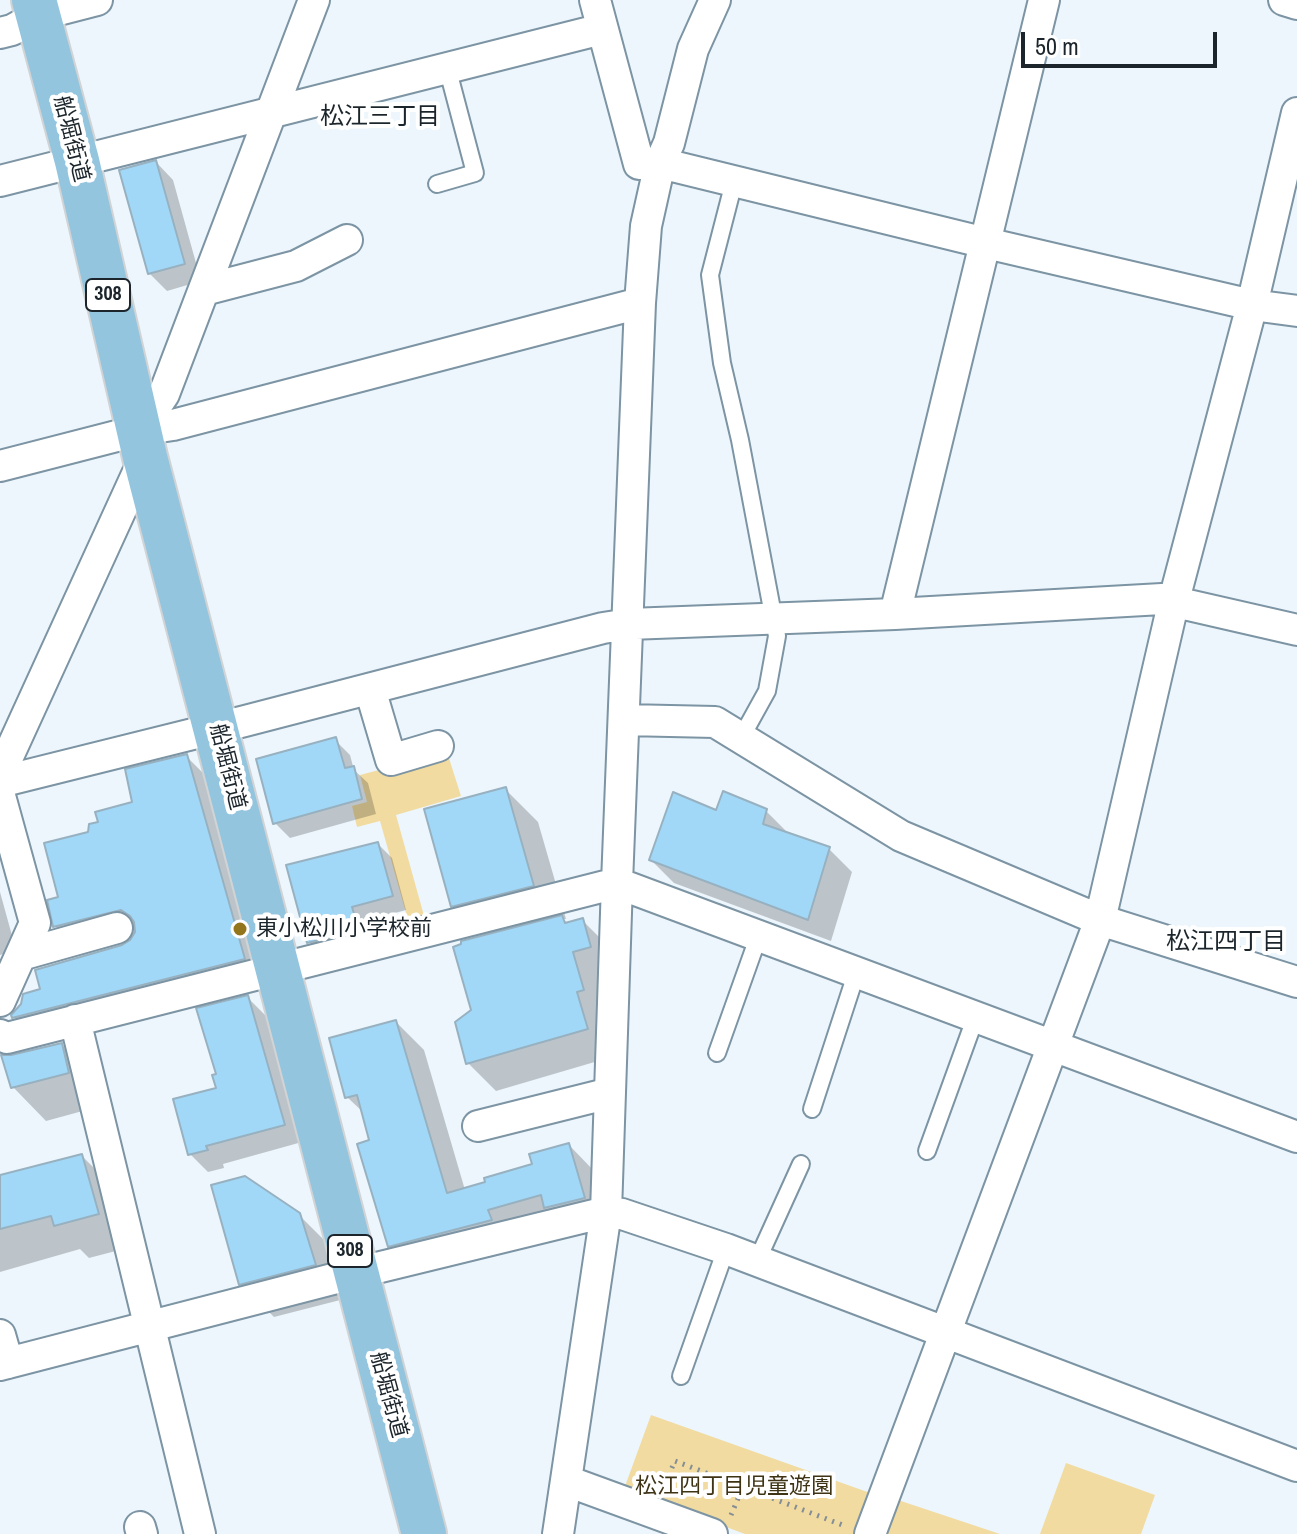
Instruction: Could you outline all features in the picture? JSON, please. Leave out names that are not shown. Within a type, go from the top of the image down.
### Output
[{"type":"main road","name":"船堀街道","points":[[24,16],[77,161],[143,444],[424,1534]]},
{"type":"street","points":[[24,16],[97,0]]},
{"type":"street","points":[[0,774],[164,394],[314,0]]},
{"type":"street","points":[[558,1534],[606,1212],[640,303],[646,226],[660,163],[669,143],[693,49],[715,0]]},
{"type":"street","points":[[895,614],[1044,0]]},
{"type":"street","points":[[1284,0],[1297,4]]},
{"type":"street","points":[[0,181],[447,67],[598,14],[639,164],[660,163],[1252,305],[1297,311]]},
{"type":"street","points":[[861,1531],[944,1333],[1100,920],[1174,600],[1252,305],[1297,113]]},
{"type":"street","points":[[204,290],[296,266],[347,240]]},
{"type":"street","points":[[0,466],[143,444],[173,425],[640,303]]},
{"type":"street","points":[[0,782],[603,628],[629,624],[1174,600],[1297,630]]},
{"type":"street","points":[[370,689],[391,760],[438,746]]},
{"type":"street","points":[[625,720],[715,722],[901,836],[1100,920],[1297,982]]},
{"type":"street","points":[[0,796],[35,923],[0,1001]]},
{"type":"street","points":[[0,1035],[7,1038],[617,883],[1297,1137]]},
{"type":"street","points":[[21,955],[117,928]]},
{"type":"street","points":[[75,1020],[200,1534]]},
{"type":"street","points":[[478,1126],[610,1093]]},
{"type":"street","points":[[3,1354],[148,1327],[606,1212],[622,1214],[726,1249],[1297,1466]]},
{"type":"street","points":[[567,1481],[653,1513],[720,1528]]},
{"type":"lane","points":[[437,184],[475,173],[447,67]]},
{"type":"lane","points":[[734,182],[710,275],[722,363],[740,440],[777,636],[767,691],[741,738]]},
{"type":"lane","points":[[717,1053],[759,935]]},
{"type":"lane","points":[[812,1109],[857,971]]},
{"type":"lane","points":[[927,1151],[976,1016]]},
{"type":"lane","points":[[757,1261],[801,1164]]},
{"type":"lane","points":[[681,1376],[726,1249]]},
{"type":"path","points":[[653,1513],[675,1461],[861,1531]]},
{"type":"path","points":[[720,1528],[743,1487]]},
{"type":"green space","points":[[447,752],[461,796],[396,815],[426,923],[410,927],[380,821],[357,827],[352,806],[367,802],[360,775]]},
{"type":"green space","name":"松江四丁目児童遊園","points":[[651,1415],[873,1494],[859,1534],[745,1534],[624,1489]]},
{"type":"green space","points":[[1066,1463],[1155,1495],[1141,1534],[1040,1534]]},
{"type":"green space","name":"松江四丁目児童遊園","points":[[895,1499],[1000,1534],[883,1534]]},
{"type":"building","points":[[156,160],[185,264],[148,274],[119,170]]},
{"type":"building","points":[[336,737],[345,768],[354,766],[362,799],[273,824],[256,759]]},
{"type":"building","points":[[187,754],[245,959],[12,1018],[23,994],[40,989],[35,970],[122,945],[135,932],[134,922],[121,910],[53,927],[47,900],[58,897],[44,843],[88,832],[89,824],[98,822],[95,812],[132,802],[125,769]]},
{"type":"building","points":[[506,787],[534,886],[451,907],[424,809]]},
{"type":"building","points":[[723,791],[767,809],[763,824],[830,847],[808,920],[649,860],[673,792],[716,810]]},
{"type":"building","points":[[378,842],[393,896],[352,907],[359,930],[307,943],[286,865]]},
{"type":"building","points":[[562,915],[565,923],[583,918],[591,947],[573,952],[584,990],[577,992],[588,1029],[466,1064],[455,1022],[471,1010],[453,947],[461,941]]},
{"type":"building","points":[[248,995],[285,1125],[206,1146],[208,1150],[188,1155],[173,1099],[216,1088],[212,1075],[216,1074],[196,1008]]},
{"type":"building","points":[[396,1020],[447,1193],[532,1164],[529,1154],[569,1143],[585,1198],[544,1208],[541,1195],[488,1210],[492,1220],[388,1247],[357,1144],[369,1140],[357,1095],[345,1098],[329,1038]]},
{"type":"building","points":[[62,1043],[69,1073],[11,1088],[1,1055]]},
{"type":"building","points":[[82,1154],[99,1214],[54,1226],[51,1216],[0,1229],[0,1175]]},
{"type":"building","points":[[245,1176],[300,1213],[316,1265],[239,1285],[211,1185]]},
{"type":"place","name":"東小松川小学校前","points":[[240,929]]},
{"type":"district","name":"松江三丁目","points":[[380,118]]},
{"type":"district","name":"松江四丁目","points":[[1226,943]]}]
